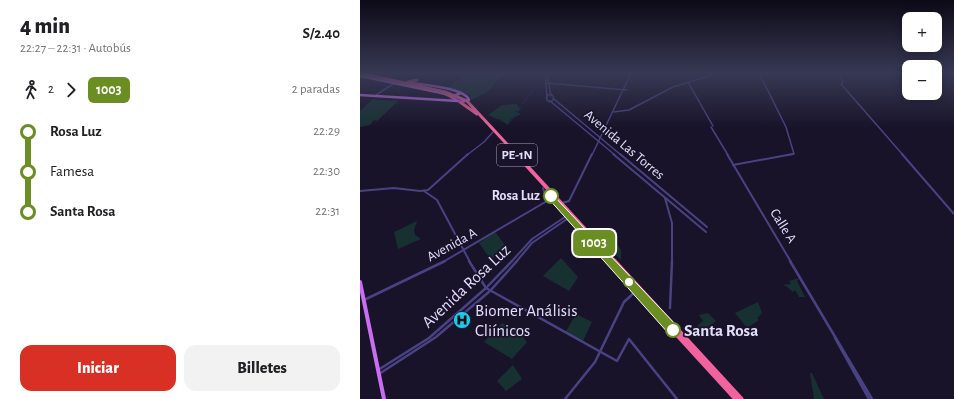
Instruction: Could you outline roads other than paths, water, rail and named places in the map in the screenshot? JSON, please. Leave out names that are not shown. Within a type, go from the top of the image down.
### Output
[{"type":"highway","name":"PE-1N","points":[[433,92],[452,96],[473,108],[736,399]]},
{"type":"highway","name":"PE-1N","points":[[439,92],[445,93]]},
{"type":"highway","points":[[445,93],[452,96]]},
{"type":"highway","name":"PE-1N","points":[[462,101],[477,114],[543,188],[558,202]]},
{"type":"highway","name":"PE-1N","points":[[568,214],[741,399]]},
{"type":"main road","points":[[438,92],[445,93]]},
{"type":"main road","points":[[455,92],[462,93]]},
{"type":"main road","points":[[452,96],[462,93]]},
{"type":"main road","points":[[462,93],[462,101]]},
{"type":"main road","points":[[360,96],[462,101]]},
{"type":"main road","points":[[360,96],[401,99]]},
{"type":"main road","points":[[452,96],[462,101]]},
{"type":"main road","points":[[360,282],[384,399]]},
{"type":"street","points":[[374,96],[380,92]]},
{"type":"street","points":[[547,92],[547,97],[551,96],[550,92]]},
{"type":"street","points":[[543,188],[546,201],[569,202],[624,92]]},
{"type":"street","points":[[614,112],[622,113],[632,110],[665,92]]},
{"type":"street","name":"Calle A","points":[[693,92],[734,165],[870,399]]},
{"type":"street","points":[[734,165],[794,154],[786,127],[768,92]]},
{"type":"street","points":[[848,92],[954,214]]},
{"type":"street","name":"Avenida Las Torres","points":[[551,96],[554,97],[554,99],[632,169],[706,232]]},
{"type":"street","name":"Avenida Las Torres","points":[[547,97],[546,100],[550,101],[600,140],[664,191],[707,228]]},
{"type":"street","points":[[550,101],[554,99]]},
{"type":"street","points":[[424,191],[442,179],[493,132]]},
{"type":"street","points":[[568,214],[600,140]]},
{"type":"street","points":[[360,191],[394,188],[424,191],[437,200],[463,251],[486,288],[601,353],[618,361],[628,340],[631,341],[677,399]]},
{"type":"street","points":[[664,191],[671,214],[672,246],[670,308]]},
{"type":"street","name":"Avenida A","points":[[363,301],[463,251],[546,201]]},
{"type":"street","name":"Avenida Rosa Luz","points":[[378,372],[429,338],[486,288],[532,239],[568,214]]},
{"type":"street","name":"Avenida Rosa Luz","points":[[378,372],[430,342],[490,291],[532,243],[568,214]]},
{"type":"street","points":[[565,399],[589,372],[601,353],[624,302],[637,291]]},
{"type":"waterway","points":[[523,104],[532,92]]},
{"type":"waterway","points":[[510,122],[521,107]]},
{"type":"place","name":"Rosa Luz","points":[[551,196]]},
{"type":"place","name":"Biomer Análisis Cliínicos","points":[[462,320]]},
{"type":"place","name":"Santa Rosa","points":[[673,330]]}]
